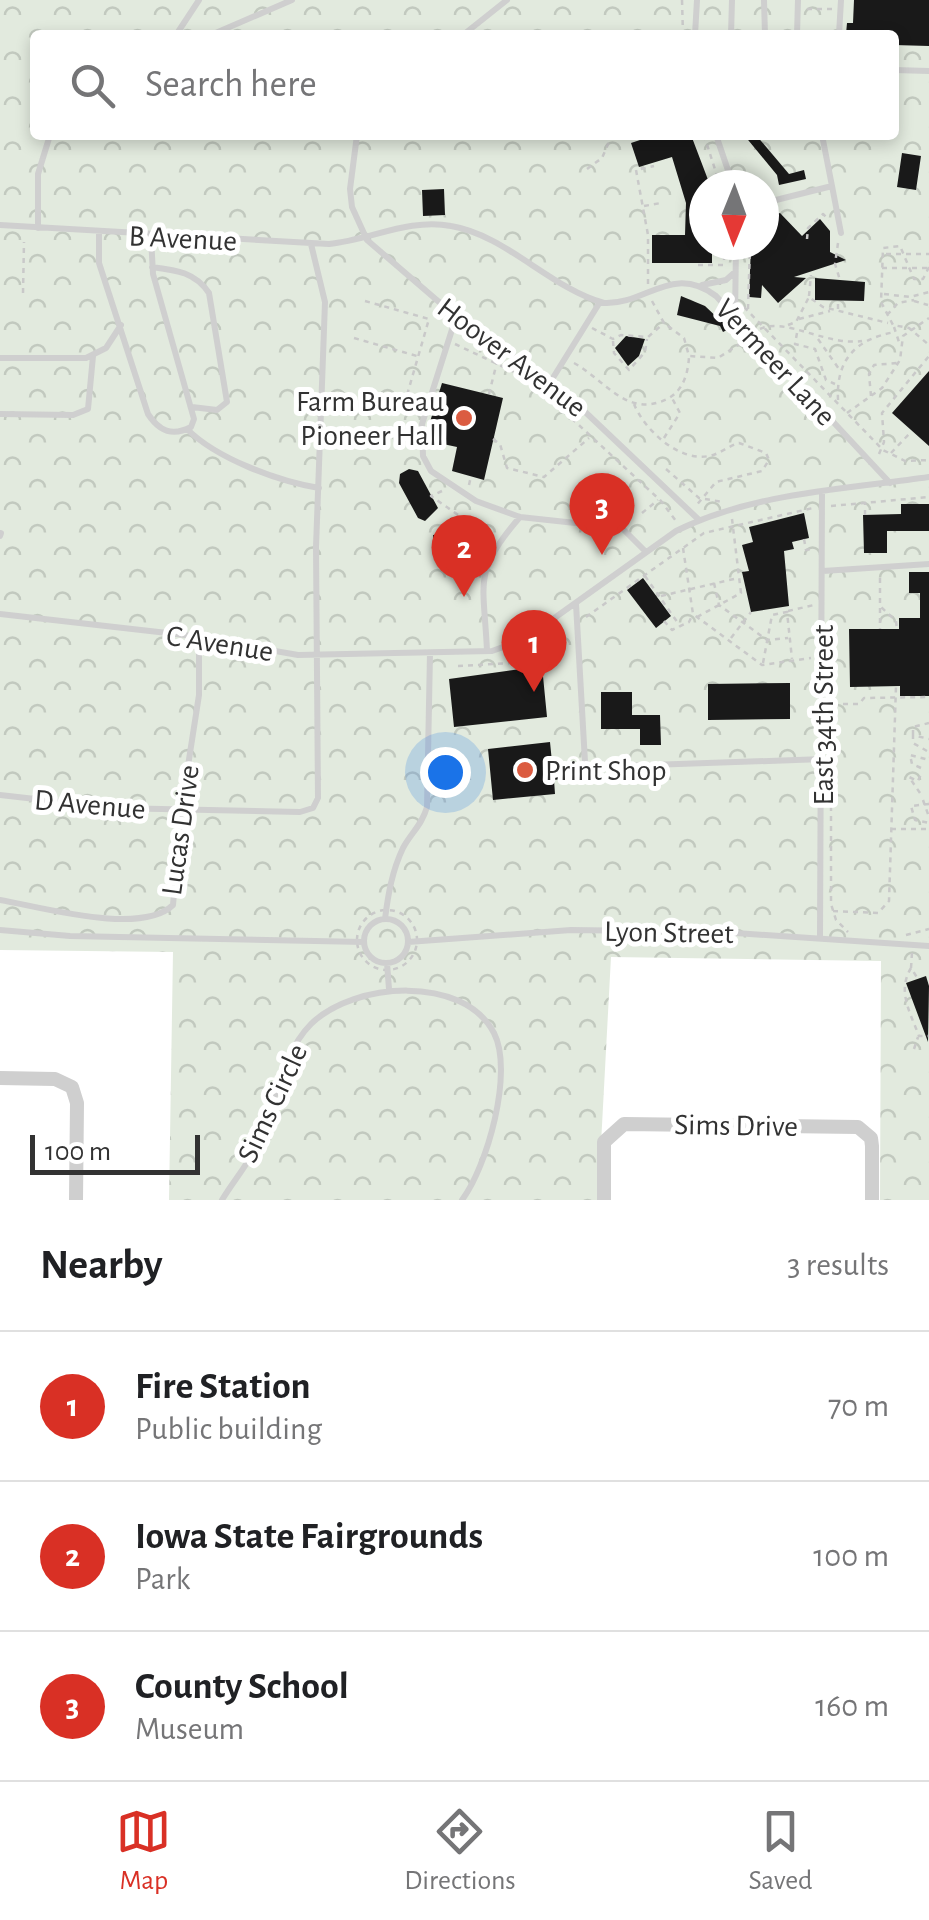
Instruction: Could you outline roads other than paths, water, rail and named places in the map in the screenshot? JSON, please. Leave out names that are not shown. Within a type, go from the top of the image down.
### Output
[{"type":"street","points":[[0,1078],[55,1079],[72,1087],[76,1095],[76,1200]]},
{"type":"street","name":"Sims Drive","points":[[604,1200],[603,1150],[608,1135],[624,1124],[850,1126],[866,1131],[872,1146],[872,1200]]},
{"type":"lane","points":[[179,30],[199,0]]},
{"type":"lane","points":[[223,30],[292,0]]},
{"type":"lane","points":[[469,30],[507,0]]},
{"type":"lane","points":[[695,30],[696,0]]},
{"type":"lane","points":[[732,0],[732,30]]},
{"type":"lane","points":[[764,0],[764,30]]},
{"type":"lane","points":[[798,0],[798,30]]},
{"type":"lane","points":[[839,30],[840,0]]},
{"type":"lane","points":[[899,70],[929,71]]},
{"type":"lane","points":[[38,228],[38,174],[48,140]]},
{"type":"lane","points":[[357,140],[350,189],[352,207],[366,240],[398,228],[454,226],[600,302],[551,381]]},
{"type":"lane","points":[[718,140],[728,170]]},
{"type":"lane","points":[[823,140],[842,233]]},
{"type":"lane","points":[[779,200],[832,186]]},
{"type":"lane","name":"B Avenue","points":[[0,225],[98,234],[311,244],[366,240]]},
{"type":"lane","points":[[98,234],[99,263],[148,414],[157,428],[175,433],[187,429],[194,420],[152,267],[151,237]]},
{"type":"lane","name":"Hoover Avenue","points":[[366,240],[456,317],[551,381],[699,519]]},
{"type":"lane","points":[[311,244],[325,302],[315,655]]},
{"type":"lane","points":[[735,319],[736,260]]},
{"type":"lane","points":[[152,267],[200,279],[209,293],[226,402],[217,410],[191,406]]},
{"type":"lane","points":[[695,286],[713,285],[736,268]]},
{"type":"lane","name":"Vermeer Lane","points":[[600,302],[628,300],[648,290],[676,284],[695,286],[716,296],[750,337],[890,482]]},
{"type":"lane","points":[[456,317],[429,401],[420,440],[423,456],[455,489],[520,517],[622,528],[646,552]]},
{"type":"lane","points":[[0,358],[93,356],[106,348],[121,326]]},
{"type":"lane","points":[[0,414],[73,415],[88,409],[93,356]]},
{"type":"lane","points":[[187,429],[198,440],[249,464],[294,484],[319,488]]},
{"type":"lane","points":[[520,517],[490,552],[484,568],[487,652],[525,639],[680,528],[699,519],[822,492],[929,477]]},
{"type":"lane","name":"East 34th Street","points":[[820,937],[824,759],[822,492]]},
{"type":"lane","points":[[823,571],[929,564]]},
{"type":"lane","points":[[576,603],[585,762],[593,767],[824,759]]},
{"type":"lane","name":"C Avenue","points":[[0,614],[199,638],[262,651],[315,655],[487,652]]},
{"type":"lane","name":"Lucas Drive","points":[[0,900],[81,914],[146,919],[164,913],[172,905],[177,885],[180,811],[199,695],[199,638]]},
{"type":"lane","points":[[360,942],[370,926],[385,914],[400,854],[423,822],[427,807],[430,654]]},
{"type":"lane","name":"D Avenue","points":[[0,796],[180,811],[313,808],[318,798],[315,655]]},
{"type":"lane","points":[[385,914],[402,925],[413,942],[387,966]]},
{"type":"lane","points":[[0,930],[88,937],[360,942]]},
{"type":"lane","name":"Lyon Street","points":[[413,942],[571,930],[912,940],[929,946]]},
{"type":"lane","points":[[360,942],[387,966]]},
{"type":"lane","points":[[387,966],[389,988],[452,1001],[480,1016],[497,1041],[500,1067],[490,1146],[462,1200]]},
{"type":"lane","name":"Sims Circle","points":[[222,1200],[255,1149],[297,1043],[309,1026],[356,996],[389,988]]},
{"type":"place","name":"Farm Bureau Pioneer Hall","points":[[464,418]]},
{"type":"place","name":"County School","points":[[602,555]]},
{"type":"place","name":"Iowa State Fairgrounds","points":[[464,597]]},
{"type":"place","name":"Fire Station","points":[[534,692]]},
{"type":"place","name":"Print Shop","points":[[525,770]]}]
